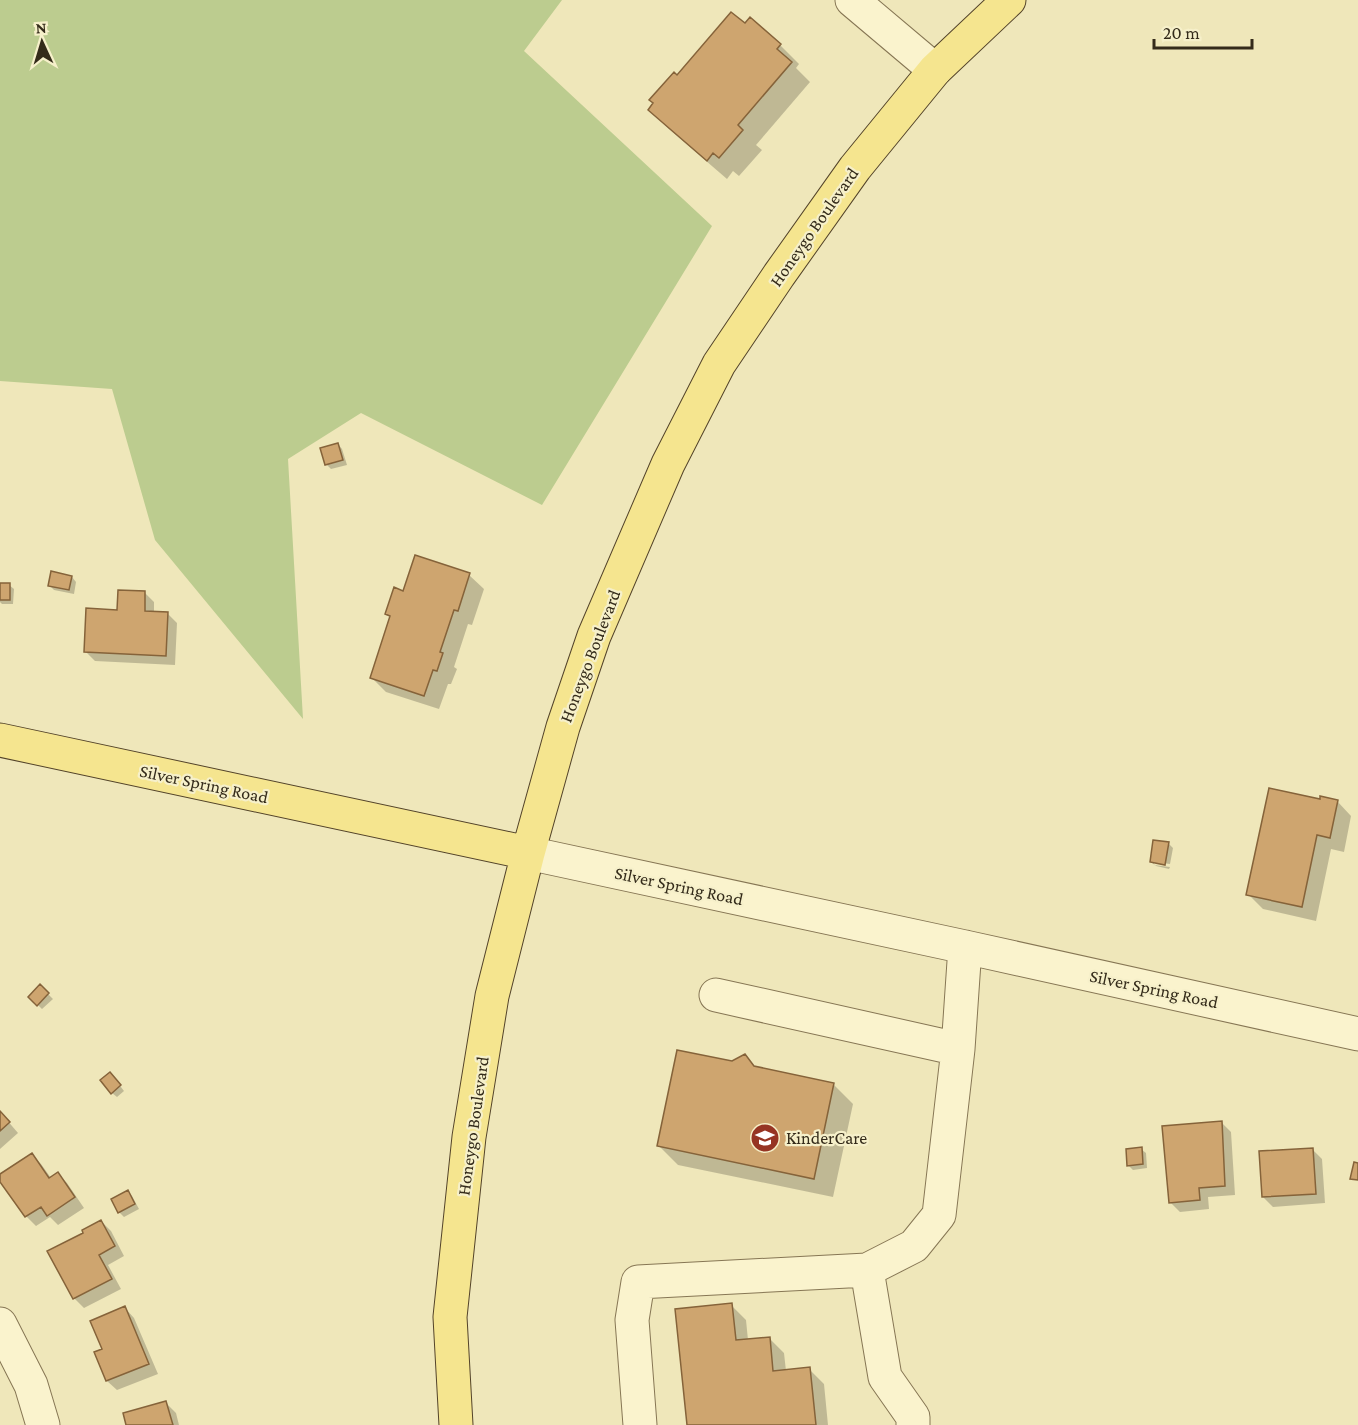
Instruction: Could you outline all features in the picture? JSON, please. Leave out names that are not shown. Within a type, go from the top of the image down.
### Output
[{"type":"main road","name":"Honeygo Boulevard","points":[[456,1425],[450,1317],[469,1137],[492,996],[528,853],[563,728],[594,636],[668,464],[719,364],[855,168],[935,70],[1009,0]]},
{"type":"main road","name":"Silver Spring Road","points":[[0,740],[528,853]]},
{"type":"street","points":[[852,0],[935,70]]},
{"type":"street","name":"Silver Spring Road","points":[[528,853],[1358,1034]]},
{"type":"street","points":[[640,1425],[632,1320],[638,1282],[867,1270],[914,1246],[939,1215],[958,1049],[965,947]]},
{"type":"street","points":[[716,995],[958,1049]]},
{"type":"street","points":[[867,1270],[885,1377],[913,1417],[913,1425]]},
{"type":"street","points":[[0,1324],[31,1385],[43,1425]]},
{"type":"green space","points":[[0,0],[562,0],[524,51],[712,226],[542,505],[361,413],[288,459],[303,719],[155,540],[112,389],[0,381]]},
{"type":"building","points":[[731,12],[745,23],[750,17],[781,44],[777,49],[792,62],[738,125],[743,130],[719,158],[713,153],[707,161],[648,110],[653,103],[649,100],[674,72],[677,75]]},
{"type":"building","points":[[338,443],[343,460],[325,465],[320,448]]},
{"type":"building","points":[[415,555],[470,573],[458,611],[454,610],[440,652],[443,653],[437,671],[433,670],[424,696],[370,678],[390,616],[385,614],[394,587],[403,591]]},
{"type":"building","points":[[51,571],[72,576],[69,590],[48,586]]},
{"type":"building","points":[[0,583],[10,583],[10,600],[0,600]]},
{"type":"building","points":[[118,590],[145,591],[145,611],[168,612],[166,656],[84,652],[86,608],[117,610]]},
{"type":"building","points":[[1269,788],[1320,799],[1320,796],[1338,800],[1330,838],[1317,835],[1302,907],[1246,895]]},
{"type":"building","points":[[1153,840],[1169,842],[1165,865],[1150,862]]},
{"type":"building","points":[[40,984],[49,993],[37,1006],[28,997]]},
{"type":"building","points":[[677,1050],[732,1061],[745,1054],[754,1066],[834,1083],[814,1179],[657,1146]]},
{"type":"building","points":[[110,1072],[121,1085],[111,1094],[100,1080]]},
{"type":"building","points":[[0,1111],[10,1122],[0,1131]]},
{"type":"building","points":[[1222,1121],[1225,1186],[1199,1188],[1200,1200],[1169,1203],[1162,1126]]},
{"type":"building","points":[[1142,1147],[1143,1164],[1127,1166],[1126,1149]]},
{"type":"building","points":[[1313,1148],[1316,1194],[1262,1197],[1259,1151]]},
{"type":"building","points":[[32,1153],[49,1178],[58,1172],[75,1197],[47,1216],[41,1207],[25,1217],[0,1182],[0,1174]]},
{"type":"building","points":[[1354,1162],[1358,1163],[1358,1180],[1350,1179]]},
{"type":"building","points":[[128,1190],[135,1204],[118,1213],[111,1199]]},
{"type":"building","points":[[101,1220],[115,1246],[99,1255],[112,1279],[73,1299],[47,1251],[83,1233],[82,1230]]},
{"type":"building","points":[[732,1303],[736,1340],[770,1337],[773,1371],[810,1367],[816,1425],[687,1425],[675,1309]]},
{"type":"building","points":[[125,1306],[149,1364],[106,1381],[94,1352],[102,1349],[90,1321]]},
{"type":"building","points":[[166,1401],[173,1425],[126,1425],[123,1413]]},
{"type":"place","name":"KinderCare","points":[[765,1138]]}]
